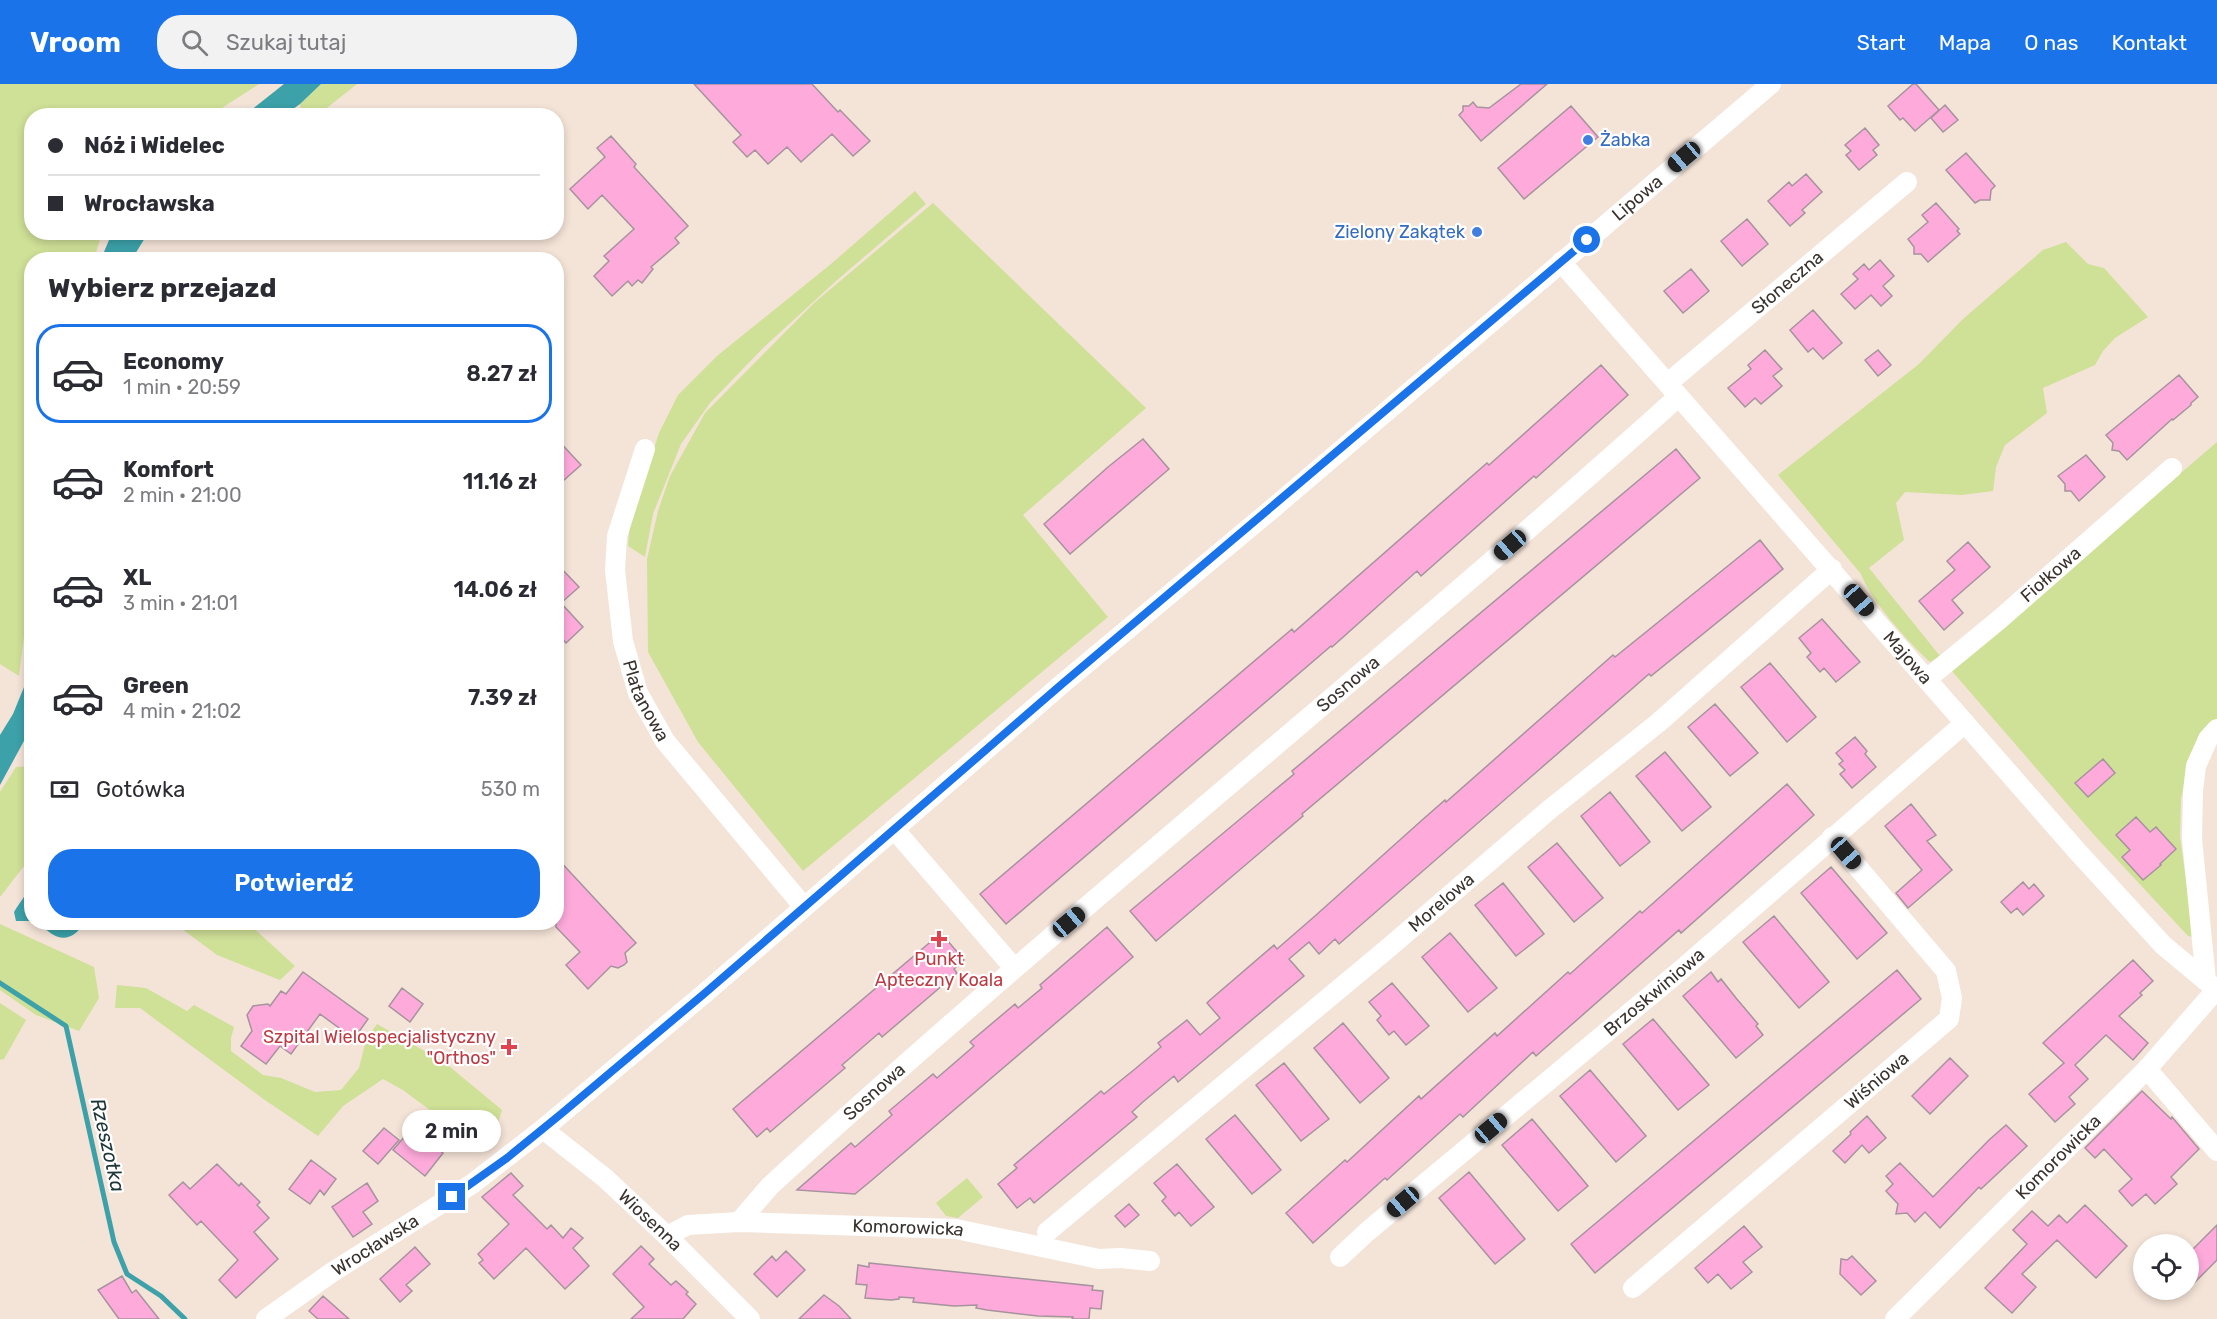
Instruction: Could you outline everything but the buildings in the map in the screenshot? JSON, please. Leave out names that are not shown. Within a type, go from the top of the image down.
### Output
[{"type":"street","name":"Lipowa","points":[[543,1129],[1062,684],[1771,84]]},
{"type":"street","name":"Słoneczna","points":[[1673,390],[1907,182]]},
{"type":"street","name":"Majowa","points":[[1561,262],[2163,945],[2213,987]]},
{"type":"street","name":"Sosnowa","points":[[739,1222],[770,1186],[1014,968],[1456,592],[1673,390]]},
{"type":"street","name":"Platanowa","points":[[645,449],[617,536],[615,570],[623,641],[638,693],[665,741],[804,907]]},
{"type":"street","name":"Fiołkowa","points":[[1927,679],[2000,619],[2172,468]]},
{"type":"street","name":"Morelowa","points":[[1047,1232],[1377,957],[1549,810],[1658,723],[1832,569]]},
{"type":"street","name":"Brzoskwiniowa","points":[[1340,1257],[1368,1231],[1681,970],[1965,723]]},
{"type":"street","points":[[2213,987],[2192,838],[2196,766],[2208,739],[2217,729]]},
{"type":"street","points":[[894,830],[1014,968]]},
{"type":"street","name":"Wiśniowa","points":[[1633,1288],[1950,1019],[1952,998],[1946,971],[1832,837]]},
{"type":"street","name":"Komorowicka","points":[[1895,1319],[2147,1069],[2213,987]]},
{"type":"street","points":[[2147,1069],[2217,1151]]},
{"type":"street","name":"Wiosenna","points":[[543,1129],[605,1179],[667,1236],[750,1319]]},
{"type":"street","name":"Wrocławska","points":[[266,1319],[331,1273],[472,1184],[543,1129]]},
{"type":"street","name":"Komorowicka","points":[[667,1236],[688,1224],[739,1222],[956,1229],[1099,1259],[1120,1258],[1150,1261]]},
{"type":"green space","points":[[0,84],[259,84],[222,108],[24,108],[24,240],[100,240],[96,252],[24,252],[24,636],[19,676],[0,664]]},
{"type":"green space","points":[[321,84],[357,84],[327,108],[300,108],[300,104]]},
{"type":"green space","points":[[915,191],[926,204],[836,281],[763,348],[710,403],[681,444],[653,514],[645,557],[628,546],[630,524],[659,433],[678,395],[717,356],[831,264]]},
{"type":"green space","points":[[933,203],[1146,408],[1023,515],[1108,617],[803,871],[698,742],[648,652],[647,559],[658,511],[670,476],[705,413],[814,303]]},
{"type":"green space","points":[[2066,242],[2088,264],[2104,268],[2148,317],[2115,338],[2103,351],[2095,365],[2043,388],[2047,413],[2005,445],[1996,467],[1993,491],[1962,495],[1905,492],[1896,503],[1904,540],[1869,568],[1940,656],[1930,662],[1891,621],[1861,574],[1778,475],[1919,364],[1963,319],[2043,250]]},
{"type":"green space","points":[[2217,442],[2217,720],[2191,760],[2181,798],[2180,837],[2194,937],[2188,936],[2095,836],[1951,670]]},
{"type":"green space","points":[[24,766],[24,866],[0,897],[0,792],[16,767]]},
{"type":"green space","points":[[0,924],[94,967],[99,998],[79,1031],[36,1015],[0,990]]},
{"type":"green space","points":[[183,930],[256,930],[295,966],[280,980],[217,955]]},
{"type":"green space","points":[[117,985],[146,988],[187,1011],[194,1005],[234,1027],[231,1051],[263,1075],[281,1078],[315,1092],[341,1090],[359,1068],[366,1040],[377,1024],[444,1062],[502,1110],[498,1123],[474,1143],[403,1090],[383,1079],[343,1106],[318,1136],[262,1098],[140,1008],[115,1008]]},
{"type":"green space","points":[[0,1003],[26,1020],[4,1059],[0,1060]]},
{"type":"green space","points":[[967,1178],[983,1197],[958,1218],[946,1216],[936,1203]]},
{"type":"water","points":[[284,84],[321,84],[295,108],[254,108]]},
{"type":"water","points":[[109,240],[144,240],[136,252],[104,252]]},
{"type":"water","points":[[24,687],[24,741],[0,785],[0,735],[13,714]]},
{"type":"water","points":[[24,897],[24,921],[16,921],[14,912]]},
{"type":"water","points":[[46,930],[79,930],[73,935],[62,938]]},
{"type":"waterway","name":"Rzeszotka","points":[[0,983],[66,1026],[114,1242],[127,1274],[161,1296],[185,1319]]},
{"type":"place","name":"Żabka","points":[[1588,140]]},
{"type":"place","name":"Zielony Zakątek","points":[[1477,232]]},
{"type":"place","name":"Punkt Apteczny Koala","points":[[939,939]]},
{"type":"place","name":"Szpital Wielospecjalistyczny \"Orthos\"","points":[[509,1047]]},
{"type":"route","points":[[452,1197],[543,1129],[705,993],[1062,684],[1272,509],[1587,240]]}]
